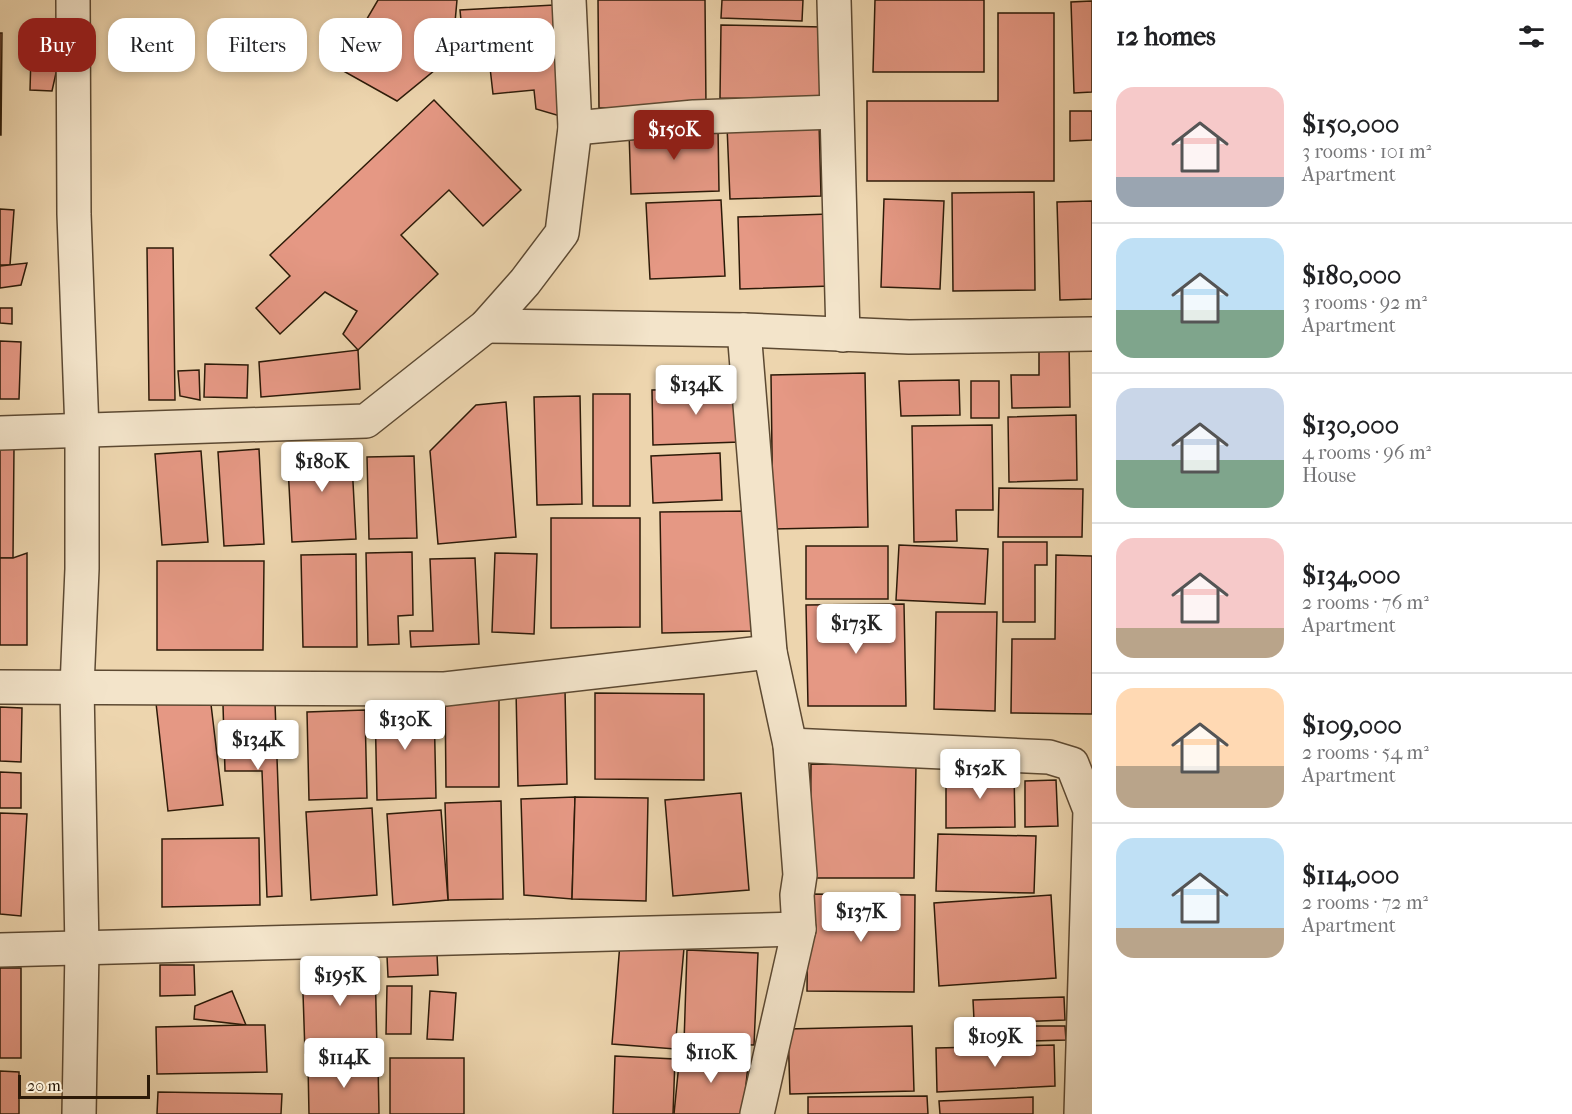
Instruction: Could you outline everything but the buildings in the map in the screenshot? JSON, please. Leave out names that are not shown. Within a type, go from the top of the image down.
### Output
[{"type":"street","points":[[73,0],[74,214],[82,431],[82,569],[77,687],[82,949],[79,1114]]},
{"type":"street","points":[[0,433],[366,421],[486,326],[525,282],[562,232],[575,128],[569,0]]},
{"type":"street","points":[[834,0],[843,335]]},
{"type":"street","points":[[575,128],[694,117],[836,112]]},
{"type":"street","points":[[486,326],[744,330],[909,338],[1092,334]]},
{"type":"street","points":[[744,330],[770,652],[790,745],[800,875],[797,894],[799,929],[757,1114]]},
{"type":"street","points":[[0,687],[445,689],[770,652]]},
{"type":"street","points":[[790,745],[1049,758],[1072,764],[1091,810],[1088,1082],[1081,1114]]},
{"type":"street","points":[[0,950],[799,929]]}]
